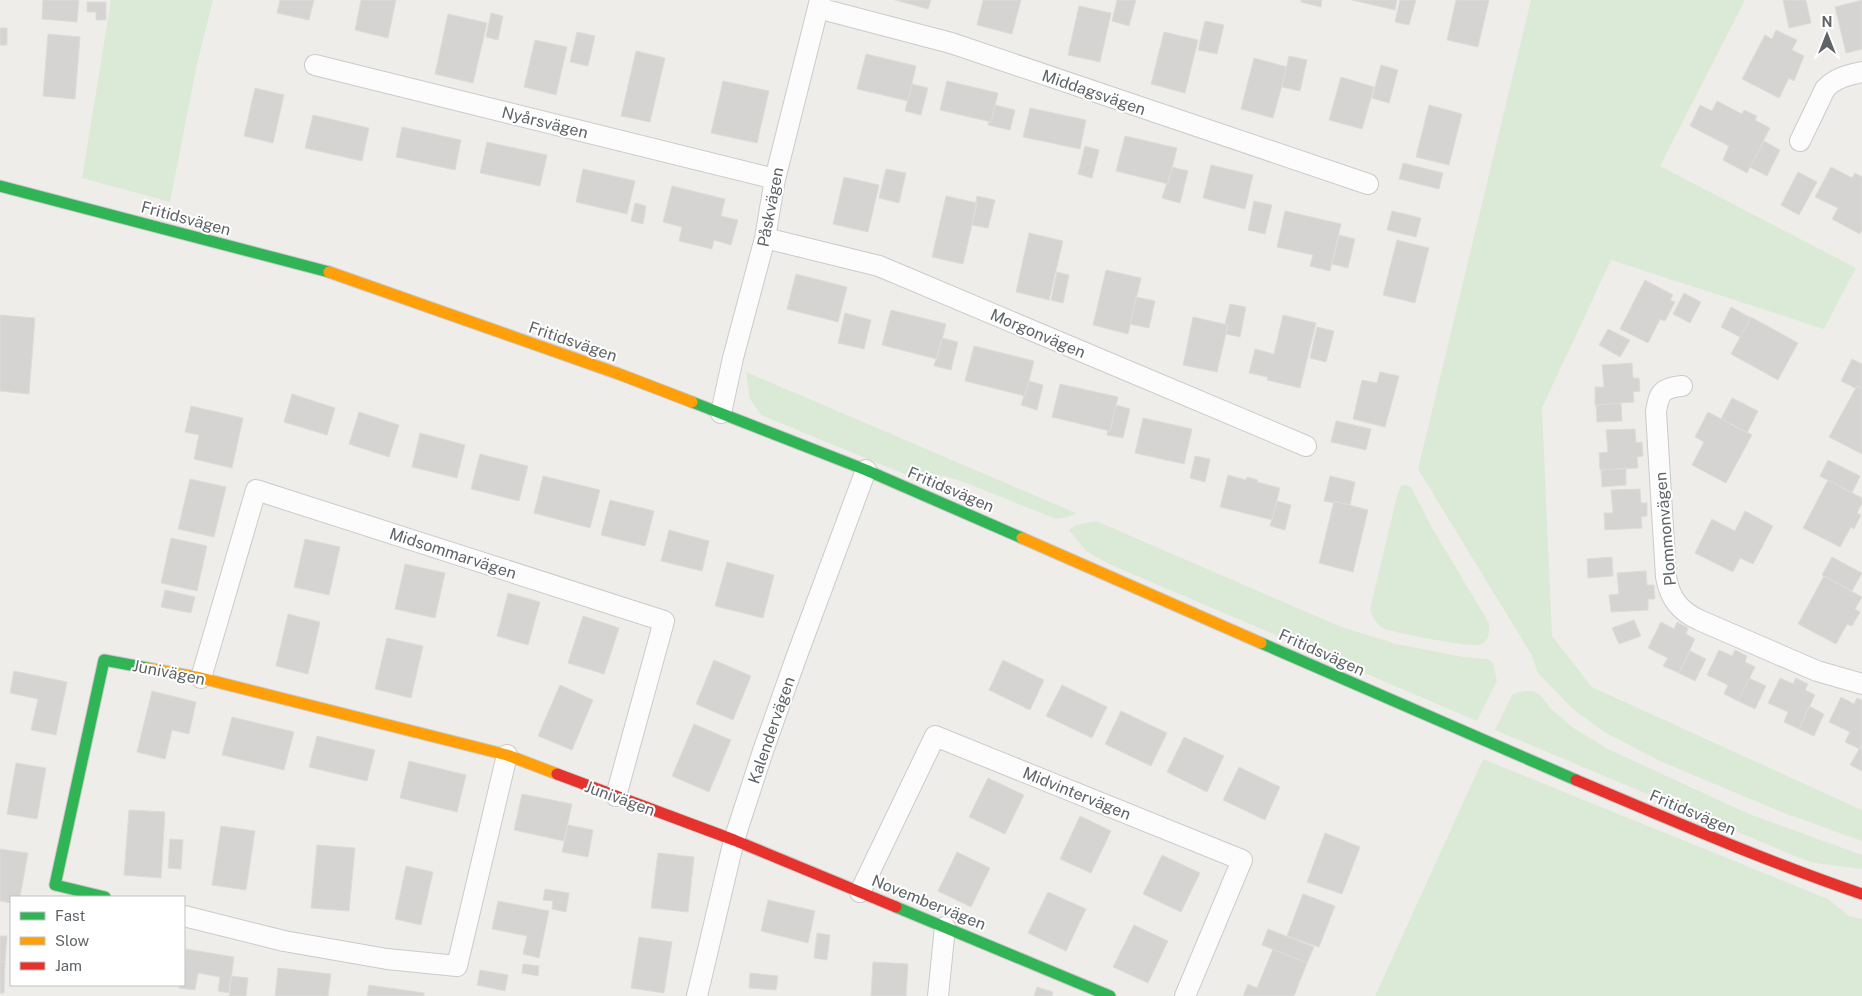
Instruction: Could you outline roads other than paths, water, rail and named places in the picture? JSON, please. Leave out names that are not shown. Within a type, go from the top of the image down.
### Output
[{"type":"street","name":"Påskvägen","points":[[721,413],[733,358],[765,238],[775,179],[819,4]]},
{"type":"street","name":"Middagsvägen","points":[[819,4],[951,43],[1368,184]]},
{"type":"street","name":"Nyårsvägen","points":[[315,65],[775,179]]},
{"type":"street","points":[[1800,141],[1825,89],[1837,80],[1862,72]]},
{"type":"street","name":"Fritidsvägen","points":[[0,186],[322,270],[619,374],[866,470],[1724,843],[1862,894]]},
{"type":"street","name":"Morgonvägen","points":[[765,238],[879,266],[1306,446]]},
{"type":"street","name":"Plommonvägen","points":[[1682,386],[1670,387],[1662,391],[1656,412],[1666,577],[1676,604],[1686,614],[1817,671],[1862,684]]},
{"type":"street","name":"Kalendervägen","points":[[697,996],[734,840],[786,686],[866,470]]},
{"type":"street","name":"Midsommarvägen","points":[[201,678],[256,490],[664,621],[616,796]]},
{"type":"street","name":"Junivägen","points":[[101,896],[54,885],[104,660],[201,678],[507,755],[734,840]]},
{"type":"street","name":"Midvintervägen","points":[[860,892],[935,736],[1242,860],[1185,996]]},
{"type":"street","points":[[185,916],[284,941],[388,959],[457,966],[507,755]]},
{"type":"street","name":"Novembervägen","points":[[734,840],[1110,996]]},
{"type":"street","points":[[938,996],[945,927]]}]
